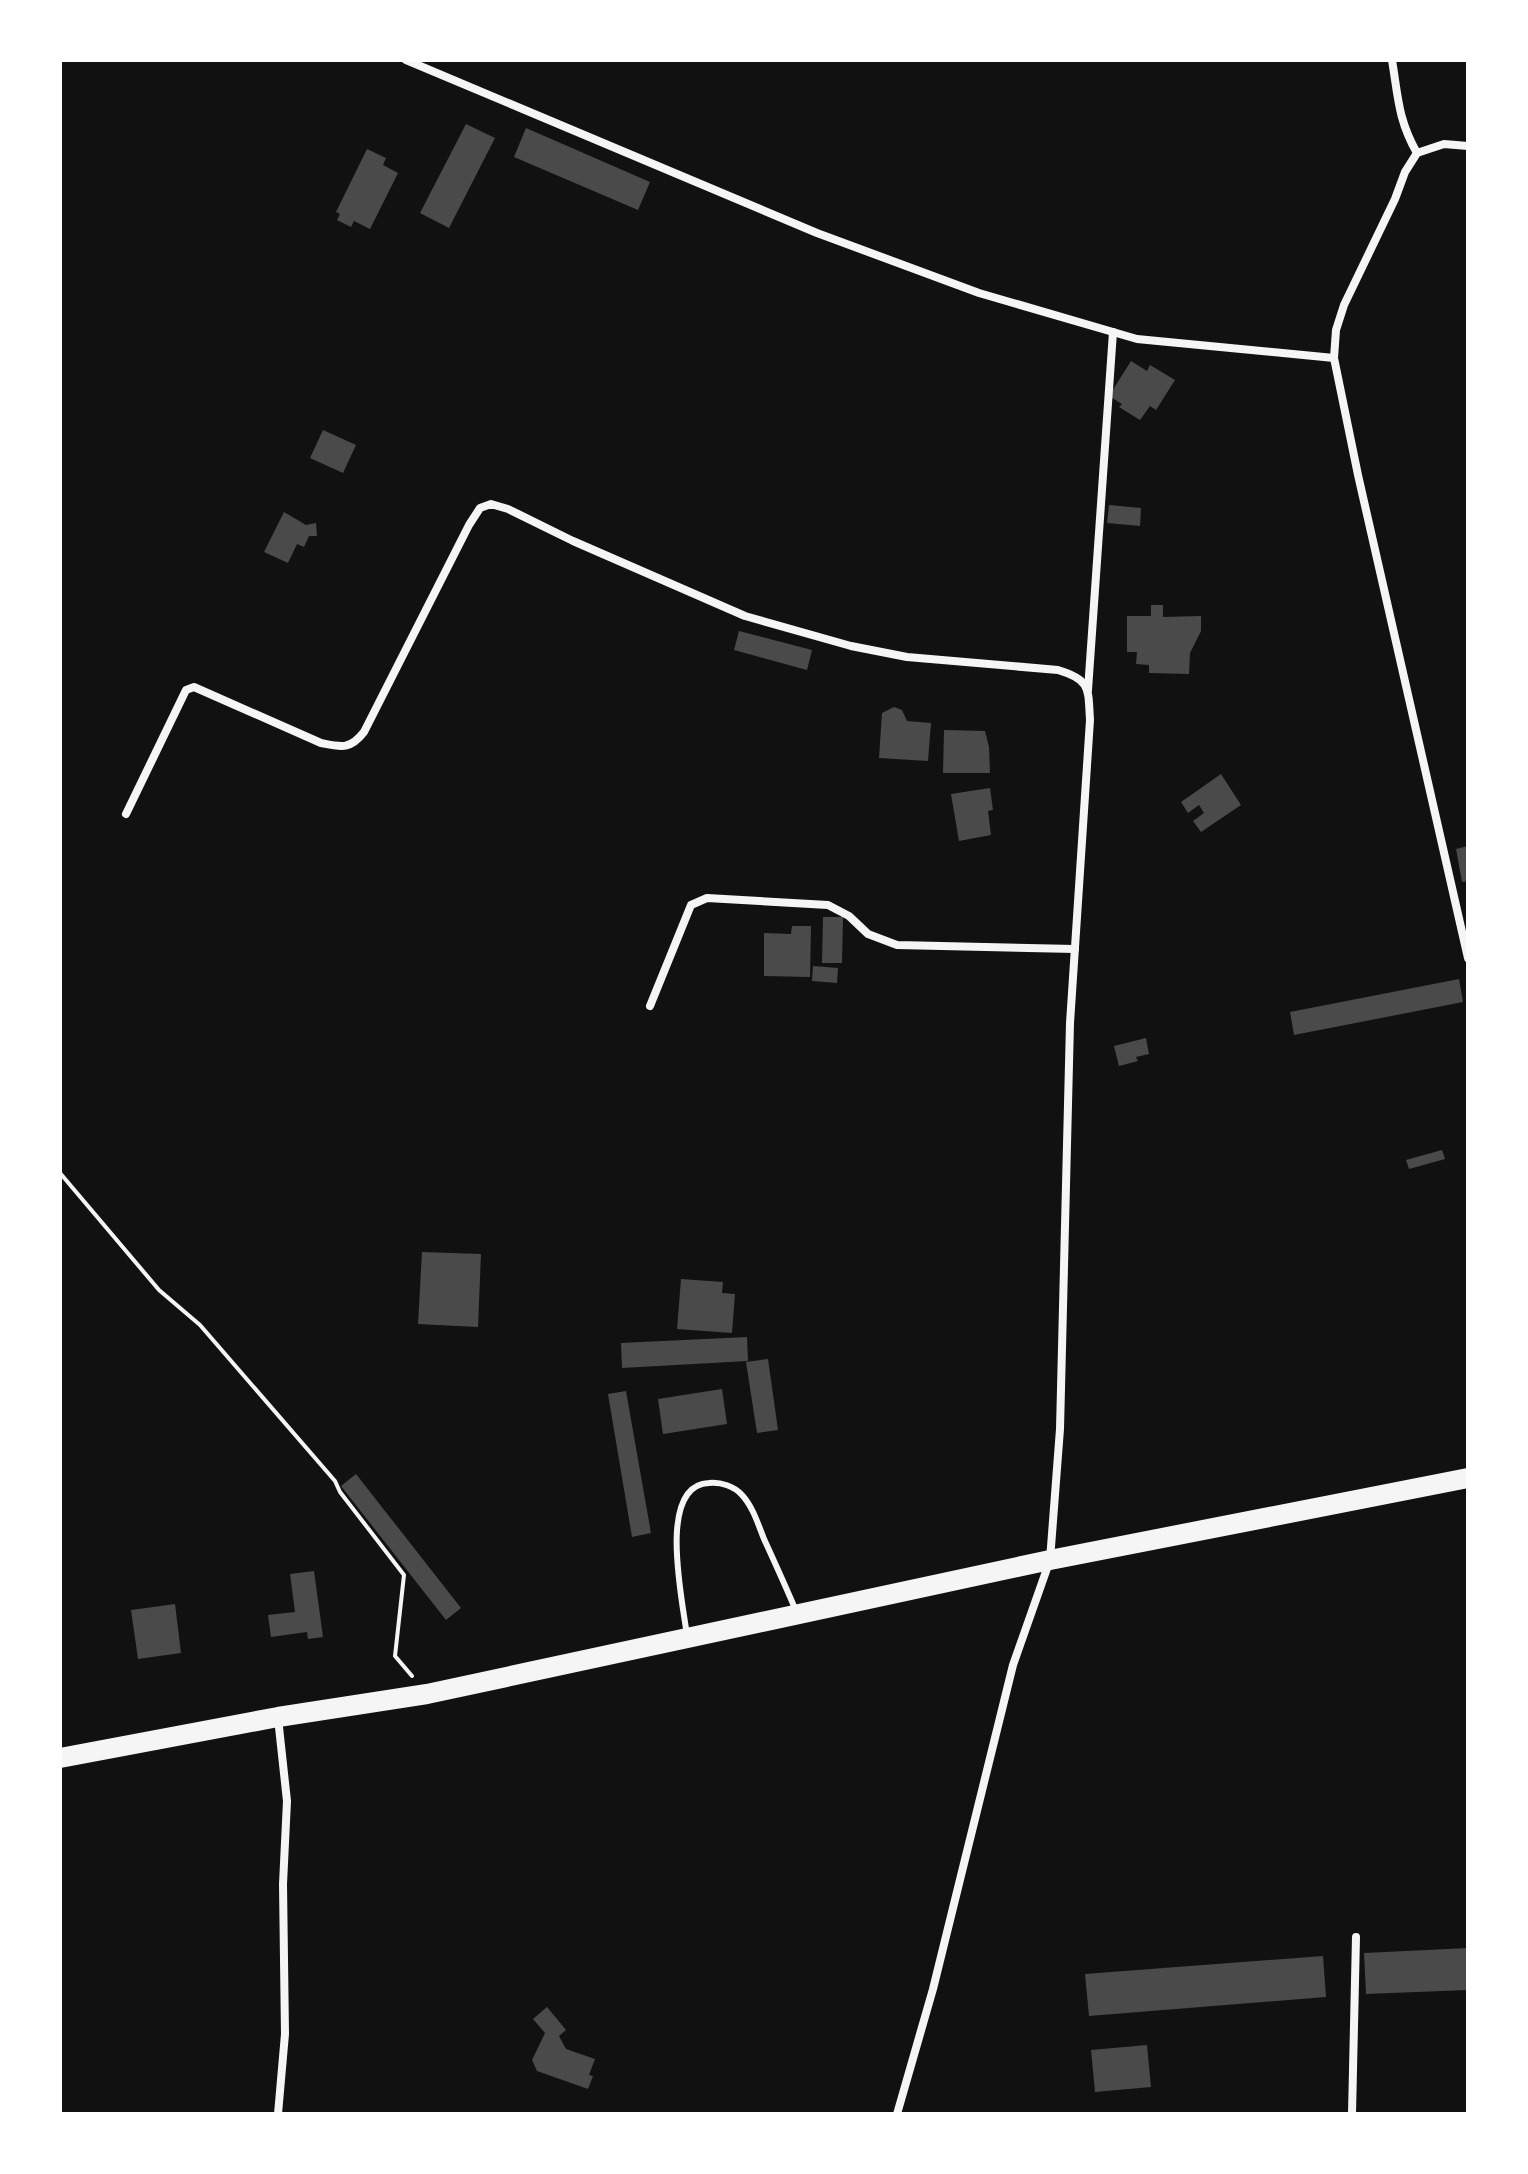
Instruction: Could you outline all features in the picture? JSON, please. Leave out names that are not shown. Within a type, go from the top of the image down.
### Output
[{"type":"main road","points":[[60,1758],[278,1717],[427,1694],[1050,1560],[1468,1478]]},
{"type":"street","points":[[406,60],[817,233],[979,293],[1137,339],[1334,358]]},
{"type":"street","points":[[1392,60],[1398,108],[1405,131],[1417,153]]},
{"type":"street","points":[[1468,146],[1444,144],[1417,153],[1405,172],[1344,305],[1336,330],[1334,358],[1361,491],[1468,958]]},
{"type":"street","points":[[897,2114],[933,1989],[1013,1665],[1050,1560],[1060,1429],[1070,1023],[1090,720],[1088,690],[1113,332]]},
{"type":"street","points":[[126,814],[186,690],[194,687],[321,743],[340,747],[356,743],[469,525],[480,508],[491,504],[745,616],[851,646],[907,657],[1058,670],[1078,676],[1088,690]]},
{"type":"street","points":[[650,1006],[691,905],[707,898],[828,905],[849,916],[868,934],[897,945],[1075,949]]},
{"type":"street","points":[[278,1717],[287,1801],[283,1884],[285,2034],[278,2114]]},
{"type":"street","points":[[1352,2114],[1356,1937]]},
{"type":"lane","points":[[687,1638],[675,1528],[680,1504],[688,1491],[706,1482],[726,1484],[741,1494],[752,1510],[798,1615]]},
{"type":"path","points":[[60,1173],[159,1290],[200,1325],[335,1481],[340,1492],[404,1575],[395,1656],[427,1694]]},
{"type":"building","points":[[466,124],[495,138],[449,228],[420,213]]},
{"type":"building","points":[[526,128],[650,182],[638,210],[514,157]]},
{"type":"building","points":[[367,149],[386,158],[383,165],[398,173],[370,229],[354,221],[351,227],[337,220],[340,214],[336,212]]},
{"type":"building","points":[[1131,361],[1147,371],[1150,365],[1175,380],[1156,410],[1150,406],[1140,420],[1119,407],[1122,404],[1109,396]]},
{"type":"building","points":[[323,430],[356,445],[343,473],[310,458]]},
{"type":"building","points":[[1109,505],[1141,508],[1140,526],[1107,523]]},
{"type":"building","points":[[284,512],[306,525],[316,523],[317,536],[309,536],[304,547],[297,544],[288,563],[264,552]]},
{"type":"building","points":[[1151,605],[1163,605],[1163,617],[1201,616],[1201,631],[1190,653],[1189,674],[1149,673],[1149,665],[1136,664],[1137,652],[1127,652],[1127,616],[1151,616]]},
{"type":"building","points":[[739,631],[812,650],[807,670],[734,650]]},
{"type":"building","points":[[894,707],[902,710],[907,721],[931,723],[928,761],[879,758],[882,713]]},
{"type":"building","points":[[944,730],[985,731],[990,773],[943,773]]},
{"type":"building","points":[[1221,774],[1241,805],[1201,832],[1193,821],[1204,813],[1199,805],[1188,813],[1181,802]]},
{"type":"building","points":[[990,788],[993,810],[988,811],[991,835],[959,841],[951,794]]},
{"type":"building","points":[[1468,846],[1468,881],[1462,882],[1456,849]]},
{"type":"building","points":[[823,917],[843,917],[842,963],[822,963]]},
{"type":"building","points":[[792,926],[811,926],[810,977],[764,976],[764,933],[791,934]]},
{"type":"building","points":[[813,966],[838,968],[837,983],[812,981]]},
{"type":"building","points":[[1459,979],[1463,1002],[1294,1035],[1290,1012]]},
{"type":"building","points":[[1146,1038],[1149,1054],[1136,1057],[1138,1061],[1119,1066],[1114,1046]]},
{"type":"building","points":[[1442,1150],[1445,1159],[1409,1169],[1406,1160]]},
{"type":"building","points":[[422,1252],[481,1254],[478,1327],[418,1324]]},
{"type":"building","points":[[681,1279],[723,1282],[722,1293],[735,1294],[732,1333],[677,1329]]},
{"type":"building","points":[[747,1337],[748,1361],[622,1368],[621,1343]]},
{"type":"building","points":[[768,1359],[778,1430],[757,1433],[746,1362]]},
{"type":"building","points":[[722,1389],[727,1424],[663,1434],[658,1399]]},
{"type":"building","points":[[626,1391],[651,1533],[632,1537],[608,1394]]},
{"type":"building","points":[[356,1474],[461,1608],[446,1620],[341,1486]]},
{"type":"building","points":[[314,1571],[323,1637],[308,1639],[307,1632],[271,1637],[268,1615],[295,1612],[290,1574]]},
{"type":"building","points":[[175,1604],[181,1653],[138,1659],[131,1610]]},
{"type":"building","points":[[1468,1948],[1468,1990],[1366,1994],[1364,1953]]},
{"type":"building","points":[[1323,1956],[1326,1997],[1089,2016],[1085,1974]]},
{"type":"building","points":[[547,2007],[566,2030],[559,2036],[566,2049],[595,2059],[588,2089],[537,2071],[532,2060],[545,2033],[533,2019]]},
{"type":"building","points":[[1147,2045],[1151,2087],[1095,2092],[1091,2050]]}]
